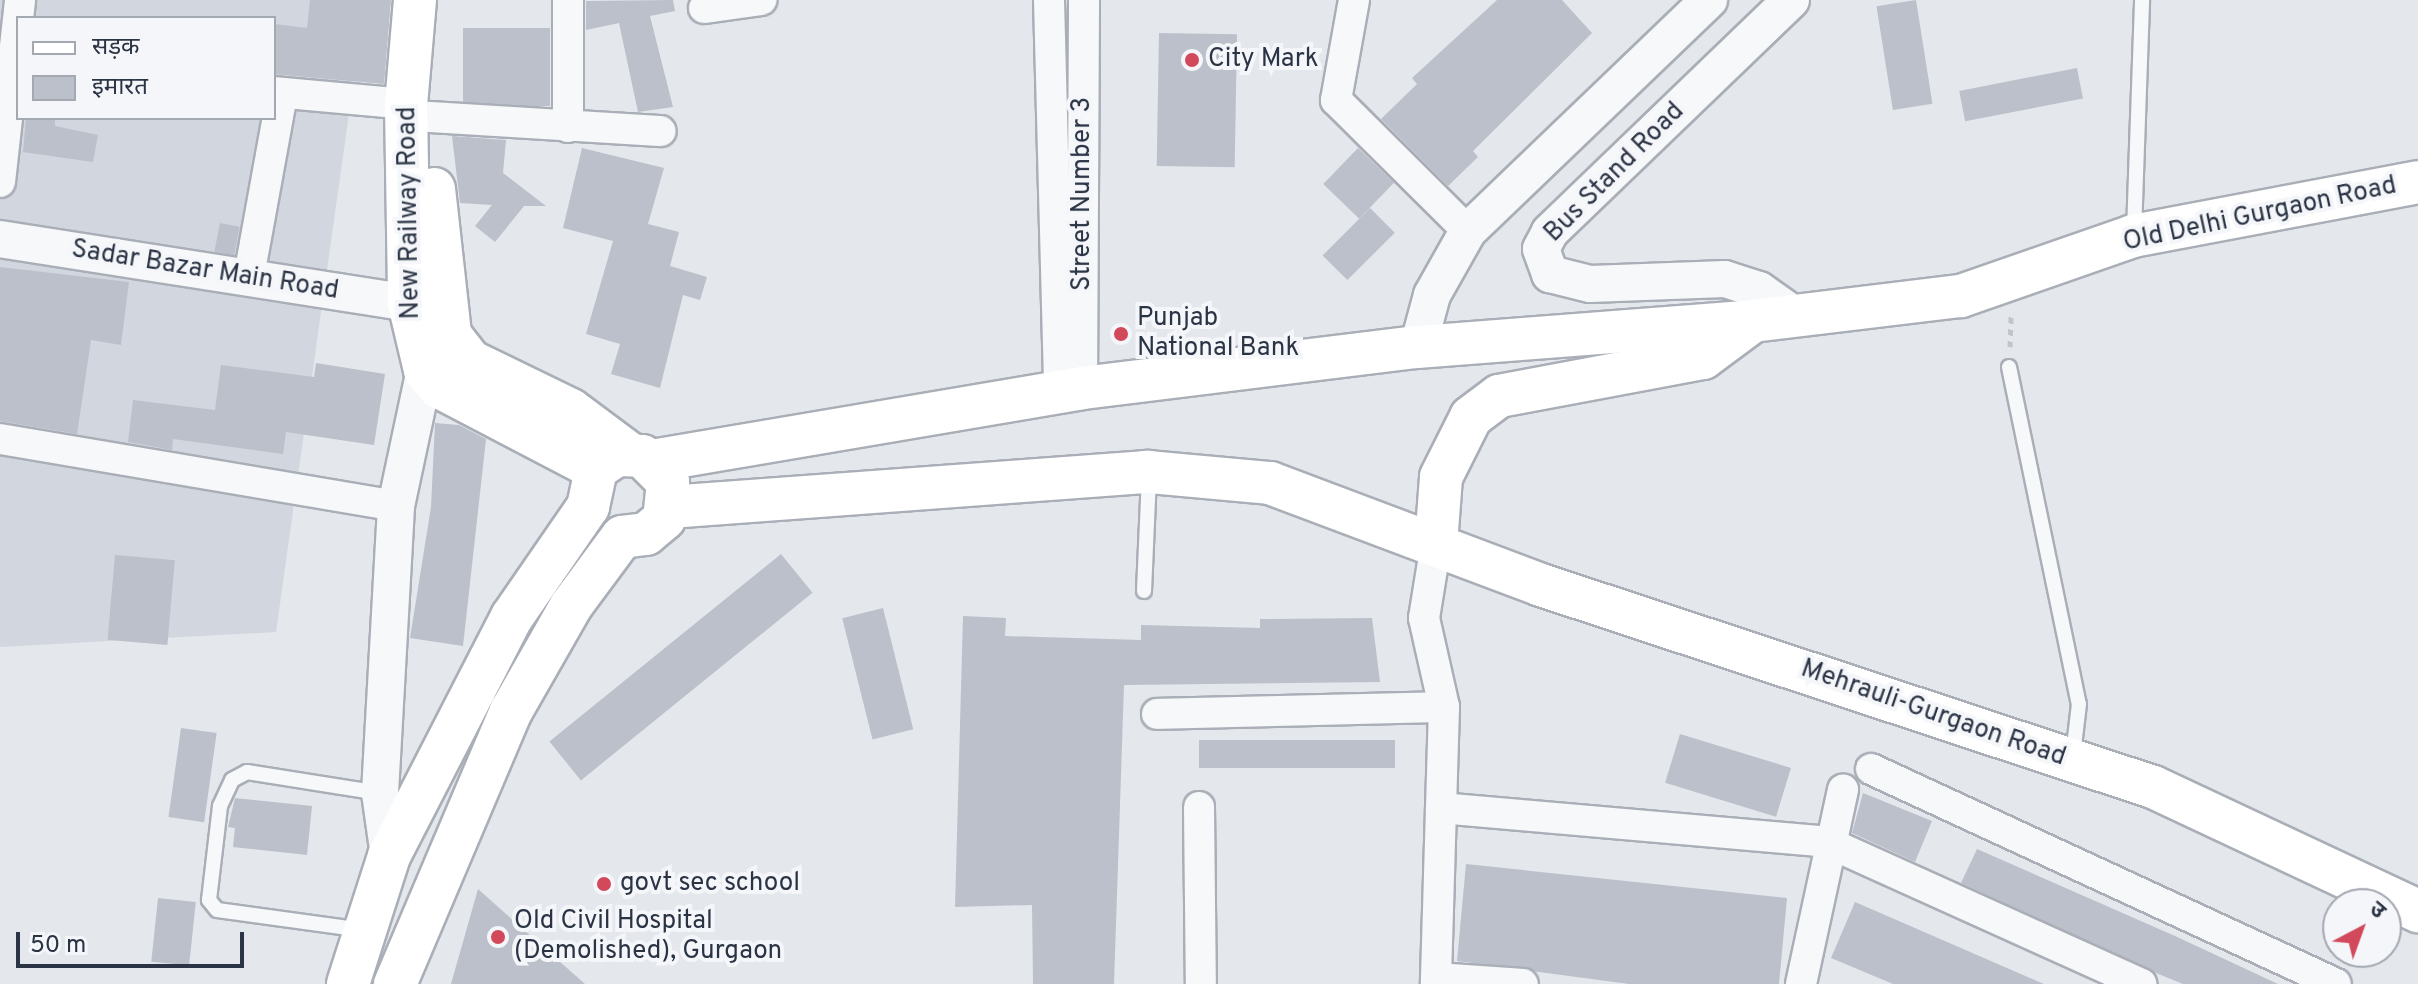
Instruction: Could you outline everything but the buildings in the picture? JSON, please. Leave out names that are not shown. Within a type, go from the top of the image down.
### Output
[{"type":"main road","name":"New Railway Road","points":[[415,0],[418,111],[409,303],[425,370]]},
{"type":"main road","name":"New Railway Road","points":[[437,0],[418,111],[450,335],[470,361],[571,410],[617,473]]},
{"type":"main road","name":"Old Delhi Gurgaon Road","points":[[617,473],[1070,390],[1418,347],[1753,321],[2013,284],[2133,236],[2418,182]]},
{"type":"main road","points":[[1436,544],[1441,477],[1471,417],[1499,396],[1703,358],[1753,321]]},
{"type":"main road","points":[[395,984],[511,711],[596,564],[622,537],[656,527],[669,507],[668,482],[617,473],[439,387],[425,370]]},
{"type":"main road","name":"Mehrauli-Gurgaon Road","points":[[669,507],[1149,472],[1270,483],[1436,544],[2153,787],[2418,911]]},
{"type":"main road","points":[[348,984],[389,856],[531,585],[617,473]]},
{"type":"street","points":[[568,0],[568,127]]},
{"type":"street","points":[[704,8],[761,0]]},
{"type":"street","points":[[1049,0],[1070,390]]},
{"type":"street","name":"Street Number 3","points":[[1070,390],[1084,0]]},
{"type":"street","points":[[1354,0],[1336,100],[1468,231]]},
{"type":"street","points":[[1418,347],[1432,295],[1468,231],[1709,0]]},
{"type":"street","name":"Bus Stand Road","points":[[1791,0],[1550,232],[1541,249],[1550,274],[1590,284],[1725,279],[1759,290],[1796,316]]},
{"type":"street","points":[[0,182],[10,51],[16,20]]},
{"type":"street","points":[[278,93],[568,127],[661,131]]},
{"type":"street","points":[[249,276],[274,120]]},
{"type":"street","name":"Sadar Bazar Main Road","points":[[0,239],[409,303]]},
{"type":"street","points":[[389,856],[380,793],[396,506],[425,370]]},
{"type":"street","points":[[0,439],[396,506]]},
{"type":"street","points":[[1436,544],[1424,618],[1444,707],[1436,981],[1523,984]]},
{"type":"street","points":[[1157,714],[1444,707]]},
{"type":"street","points":[[1871,769],[2336,984]]},
{"type":"street","points":[[1801,984],[1827,842],[1843,789]]},
{"type":"street","points":[[1199,807],[1201,984]]},
{"type":"street","points":[[1441,808],[1827,842],[2141,984]]},
{"type":"lane","points":[[2133,236],[2142,0]]},
{"type":"lane","points":[[2009,367],[2079,704],[2073,762]]},
{"type":"lane","points":[[1144,591],[1149,472]]},
{"type":"lane","points":[[367,930],[229,917],[209,900],[210,886],[220,806],[232,780],[264,771],[380,793]]},
{"type":"path","points":[[2009,367],[2013,284]]},
{"type":"shaded area","points":[[0,0],[365,0],[276,632],[0,647]]},
{"type":"place","name":"City Mark","points":[[1192,60]]},
{"type":"place","name":"Punjab National Bank","points":[[1121,334]]},
{"type":"place","name":"govt sec school","points":[[604,884]]},
{"type":"place","name":"Old Civil Hospital (Demolished), Gurgaon","points":[[498,937]]}]
